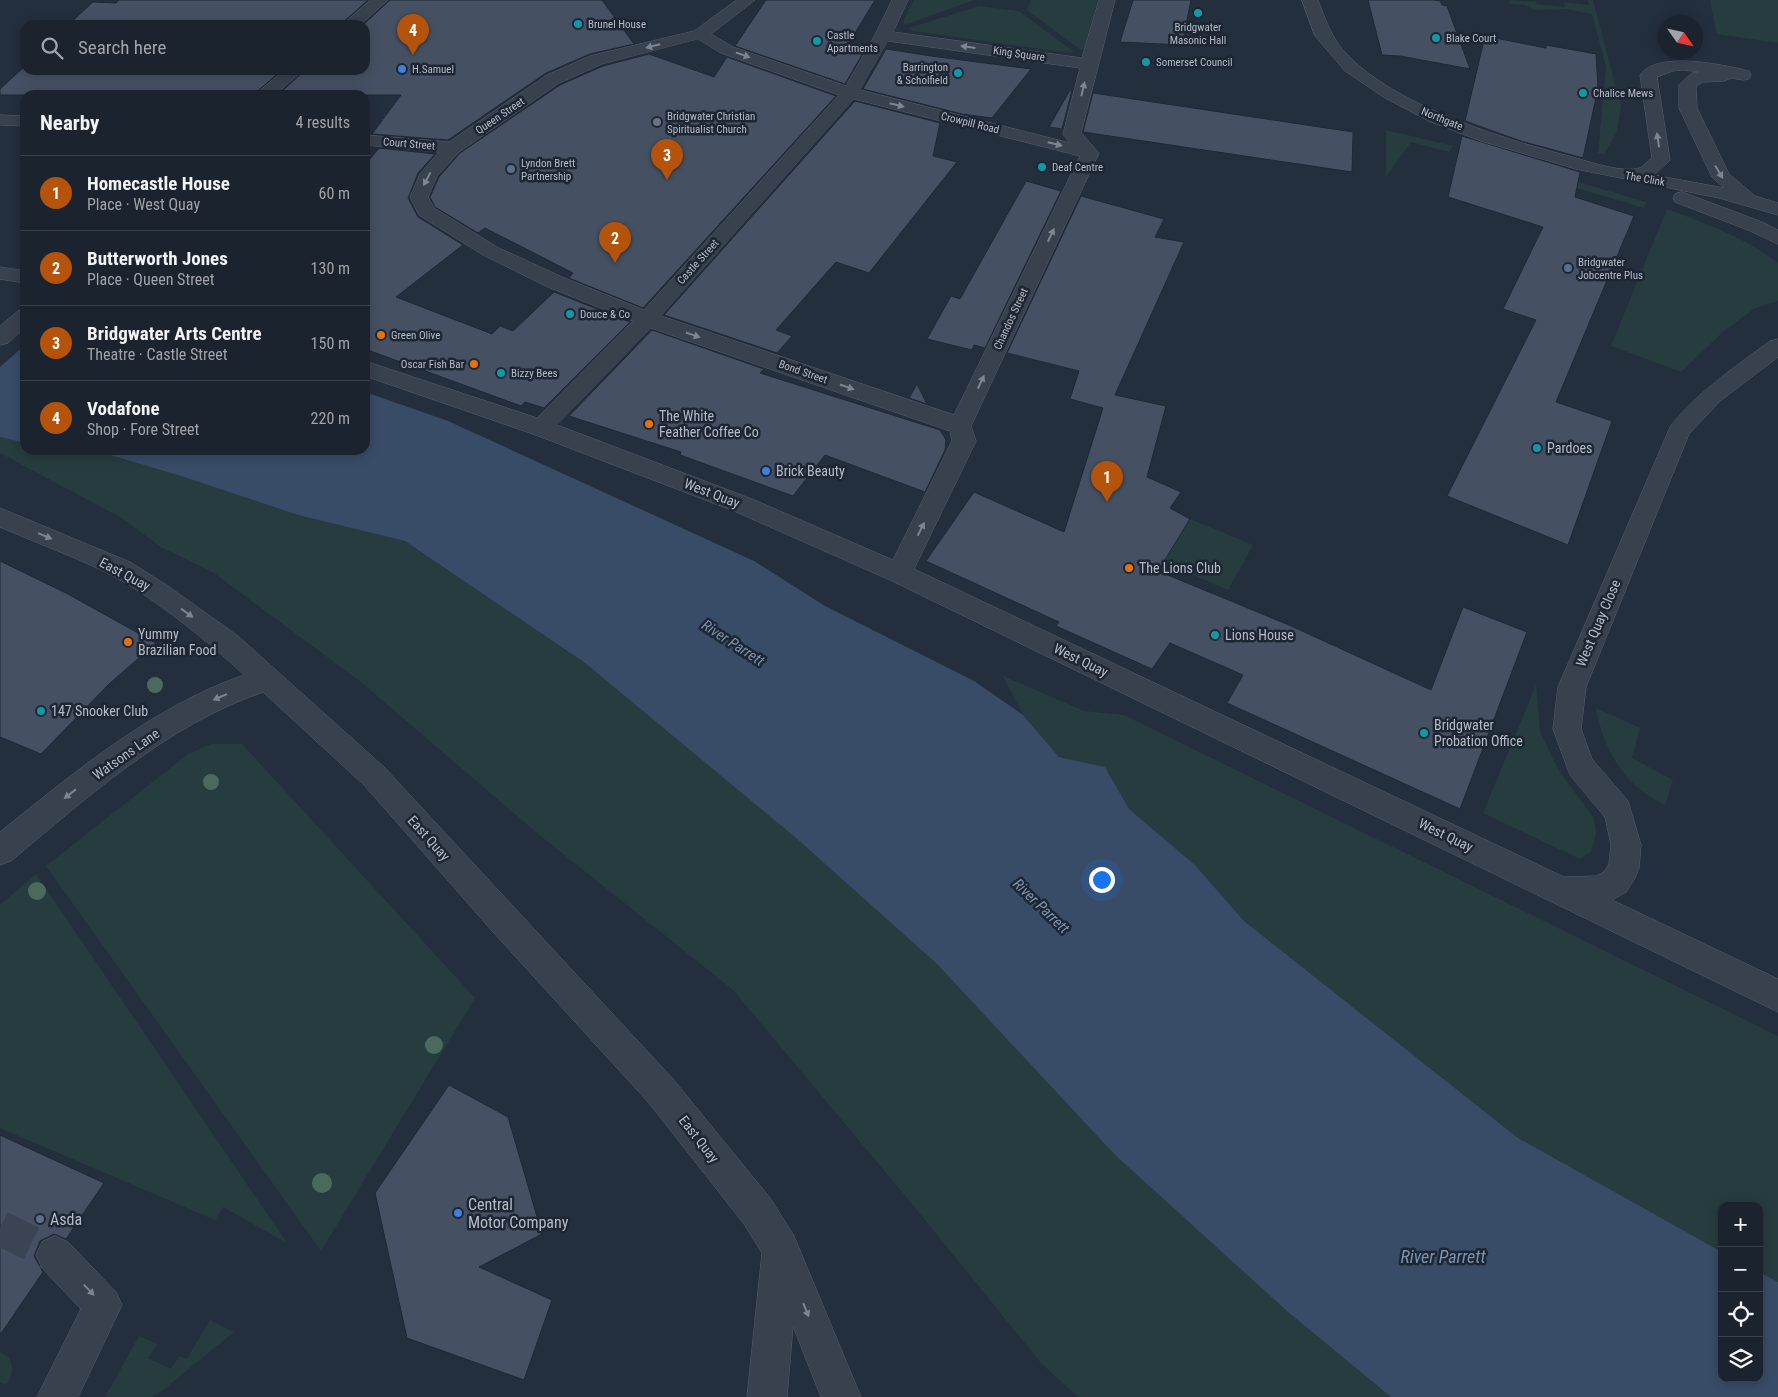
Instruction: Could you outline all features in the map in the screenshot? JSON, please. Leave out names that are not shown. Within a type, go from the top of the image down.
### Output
[{"type":"street","points":[[356,20],[380,0]]},
{"type":"street","points":[[747,0],[700,34],[727,50],[850,92],[900,0]]},
{"type":"street","points":[[1090,153],[1072,134],[1107,0]]},
{"type":"street","name":"Northgate","points":[[1310,0],[1317,24],[1339,56],[1350,67],[1396,99],[1451,123],[1518,148],[1619,174]]},
{"type":"street","name":"Queen Street","points":[[647,319],[555,282],[490,251],[426,211],[419,197],[429,174],[453,148],[553,80],[596,60],[700,34]]},
{"type":"street","name":"King Square","points":[[882,35],[1089,64]]},
{"type":"street","points":[[1619,174],[1645,173],[1661,160],[1648,76],[1662,68],[1687,64],[1743,75],[1698,77],[1686,85],[1688,108],[1721,177],[1748,198]]},
{"type":"street","points":[[270,90],[289,75]]},
{"type":"street","name":"Crowpill Road","points":[[850,92],[1090,153]]},
{"type":"street","name":"Castle Street","points":[[541,428],[647,319],[850,92]]},
{"type":"street","points":[[0,120],[20,121]]},
{"type":"street","name":"Court Street","points":[[370,140],[453,148]]},
{"type":"street","name":"Chandos Street","points":[[899,573],[964,441],[960,426],[1090,153]]},
{"type":"street","name":"The Clink","points":[[1619,174],[1748,198],[1778,209]]},
{"type":"street","name":"The Clink","points":[[1619,174],[1754,226],[1778,238]]},
{"type":"street","points":[[0,273],[20,275]]},
{"type":"street","name":"Bond Street","points":[[647,319],[960,426]]},
{"type":"street","points":[[0,338],[20,320]]},
{"type":"street","name":"West Quay Close","points":[[1561,891],[1598,891],[1615,882],[1624,868],[1626,845],[1618,811],[1580,766],[1567,729],[1572,687],[1597,622],[1678,431],[1691,414],[1707,400],[1778,346]]},
{"type":"street","name":"West Quay","points":[[370,370],[541,428],[743,504],[899,573],[1778,996]]},
{"type":"street","name":"East Quay","points":[[0,517],[121,569],[156,591],[229,644],[374,776],[661,1091],[757,1211],[781,1249],[840,1397]]},
{"type":"street","name":"Watsons Lane","points":[[0,851],[103,768],[150,735],[218,697],[266,679]]},
{"type":"street","points":[[767,1397],[781,1249]]},
{"type":"street","points":[[55,1255],[103,1305],[56,1397]]},
{"type":"green space","points":[[914,0],[974,0],[905,25],[903,22]]},
{"type":"green space","points":[[1031,0],[1098,0],[1085,49],[1081,50],[1027,10]]},
{"type":"green space","points":[[1509,0],[1565,7],[1564,2],[1589,5],[1588,0],[1593,0],[1621,106],[1617,132],[1604,154],[1598,153],[1606,67],[1592,14],[1565,9],[1535,10],[1525,5],[1510,4]]},
{"type":"green space","points":[[1710,0],[1778,0],[1778,43],[1717,34]]},
{"type":"green space","points":[[979,6],[1019,11],[1074,52],[1069,53],[913,31],[909,28]]},
{"type":"green space","points":[[1386,130],[1453,146],[1449,152],[1411,142],[1386,177]]},
{"type":"green space","points":[[1486,155],[1646,202],[1644,208],[1483,160]]},
{"type":"green space","points":[[1667,209],[1739,239],[1778,263],[1778,301],[1755,308],[1724,331],[1681,372],[1611,346]]},
{"type":"green space","points":[[0,437],[20,442],[20,455],[110,455],[181,476],[298,515],[405,541],[585,663],[796,838],[937,964],[1114,1154],[1288,1312],[1391,1397],[1078,1397],[1041,1363],[908,1199],[733,990],[532,829],[361,682],[214,573],[161,547],[120,517],[0,453]]},
{"type":"green space","points":[[1190,519],[1253,545],[1228,590],[1163,562]]},
{"type":"green space","points":[[1003,676],[1084,711],[1124,715],[1778,1036],[1778,1282],[1763,1274],[1763,1202],[1718,1202],[1718,1250],[1518,1138],[1244,921],[1195,865],[1129,809],[1105,767],[1059,757],[1023,715]]},
{"type":"green space","points":[[1536,685],[1540,732],[1559,771],[1594,818],[1596,834],[1591,851],[1580,859],[1483,813]]},
{"type":"green space","points":[[1596,708],[1640,728],[1632,758],[1673,780],[1665,805],[1642,791],[1617,764],[1606,743]]},
{"type":"green space","points":[[211,744],[242,744],[475,998],[321,1251],[46,866],[188,754]]},
{"type":"green space","points":[[36,874],[287,1243],[223,1207],[215,1220],[0,1128],[0,905]]},
{"type":"green space","points":[[210,1320],[234,1332],[163,1390],[152,1397],[105,1397],[139,1336],[157,1344],[148,1358],[171,1369],[179,1356],[187,1359]]},
{"type":"green space","points":[[0,1352],[9,1357],[12,1365],[11,1375],[6,1385],[0,1382]]},
{"type":"water","points":[[0,315],[20,318],[20,442],[0,437]]},
{"type":"water","name":"River Parrett","points":[[370,394],[448,421],[754,561],[825,606],[974,681],[1023,715],[1059,757],[1105,767],[1129,809],[1195,865],[1244,921],[1518,1138],[1718,1250],[1718,1382],[1763,1382],[1763,1274],[1778,1282],[1778,1397],[1391,1397],[1288,1312],[1114,1154],[937,964],[796,838],[585,663],[405,541],[298,515],[181,476],[110,455],[370,455]]},
{"type":"pier","points":[[0,312],[20,316],[20,349],[0,367]]},
{"type":"building","points":[[119,0],[368,0],[346,20],[73,20],[93,2],[116,3]]},
{"type":"building","points":[[390,0],[602,0],[634,44],[590,54],[546,73],[448,140],[372,134],[401,95],[370,95],[370,90],[283,90],[300,75],[370,75],[370,20],[368,20]]},
{"type":"building","name":"Castle Apartments","points":[[766,0],[875,0],[849,43],[867,46],[845,84],[735,46]]},
{"type":"building","points":[[1133,0],[1191,0],[1182,45],[1120,42]]},
{"type":"building","name":"Blake Court","points":[[1368,0],[1440,1],[1442,5],[1447,6],[1470,69],[1400,56],[1382,55]]},
{"type":"building","points":[[1485,36],[1546,48],[1546,45],[1596,54],[1598,88],[1583,158],[1521,141],[1465,121]]},
{"type":"building","points":[[886,49],[1031,69],[992,118],[962,114],[863,89]]},
{"type":"building","points":[[649,54],[714,77],[727,57],[836,96],[643,308],[569,278],[573,273],[485,228],[478,233],[435,207],[430,197],[439,177],[460,153],[560,85],[603,66]]},
{"type":"building","points":[[20,71],[20,75],[276,75],[259,90],[20,90],[20,95],[0,95],[0,89]]},
{"type":"building","points":[[1070,90],[1072,90],[1062,129],[1049,127]]},
{"type":"building","name":"Somerset Council","points":[[1093,93],[1353,132],[1352,172],[1083,132]]},
{"type":"building","points":[[855,101],[940,123],[933,156],[957,162],[869,273],[836,262],[776,330],[792,336],[777,353],[664,315]]},
{"type":"building","points":[[1462,136],[1580,172],[1575,197],[1634,216],[1556,402],[1612,421],[1568,545],[1447,496],[1536,320],[1503,309],[1543,227],[1448,197]]},
{"type":"building","points":[[379,148],[435,154],[418,173],[408,198],[418,217],[463,245],[396,297],[492,334],[500,326],[513,331],[554,292],[630,322],[544,408],[525,402],[521,406],[370,351],[370,159]]},
{"type":"building","points":[[1026,181],[1061,191],[985,348],[974,345],[972,350],[927,339],[951,296],[960,299]]},
{"type":"building","points":[[1081,196],[1164,219],[1155,237],[1184,242],[1115,395],[1166,406],[1147,477],[1181,492],[1170,508],[1190,519],[1158,571],[1289,625],[1431,690],[1463,607],[1527,632],[1460,809],[1227,703],[1243,675],[1170,643],[1152,669],[1056,626],[1059,622],[926,561],[974,492],[1064,532],[1103,408],[1070,399],[1079,371],[1007,353]]},
{"type":"building","points":[[652,330],[764,369],[760,373],[940,430],[946,440],[945,450],[925,492],[825,455],[793,496],[680,455],[681,452],[569,416]]},
{"type":"building","points":[[917,384],[927,404],[909,398]]},
{"type":"building","points":[[0,561],[66,593],[156,643],[108,685],[41,754],[0,737]]},
{"type":"building","name":"Central Motor Company","points":[[449,1085],[508,1117],[542,1234],[479,1267],[552,1300],[524,1380],[407,1338],[375,1193]]},
{"type":"building","name":"Asda","points":[[0,1135],[104,1183],[66,1239],[54,1234],[40,1241],[34,1256],[43,1272],[0,1335]]},
{"type":"tunnel","points":[[0,1228],[55,1255]]},
{"type":"place","name":"Bridgwater Masonic Hall","points":[[1198,13]]},
{"type":"place","name":"Brunel House","points":[[578,24]]},
{"type":"place","name":"Blake Court","points":[[1436,38]]},
{"type":"place","name":"Castle Apartments","points":[[817,41]]},
{"type":"place","name":"Vodafone","points":[[413,55]]},
{"type":"place","name":"Somerset Council","points":[[1146,62]]},
{"type":"place","name":"H.Samuel","points":[[402,69]]},
{"type":"place","name":"Barrington & Scholfield","points":[[958,73]]},
{"type":"place","name":"Chalice Mews","points":[[1583,93]]},
{"type":"place","name":"Bridgwater Christian Spiritualist Church","points":[[657,122]]},
{"type":"place","name":"Deaf Centre","points":[[1042,167]]},
{"type":"place","name":"Lyndon Brett Partnership","points":[[511,169]]},
{"type":"place","name":"Bridgwater Arts Centre","points":[[667,180]]},
{"type":"place","name":"Butterworth Jones","points":[[615,263]]},
{"type":"place","name":"Bridgwater Jobcentre Plus","points":[[1568,268]]},
{"type":"place","name":"Douce & Co","points":[[570,314]]},
{"type":"place","name":"Green Olive","points":[[381,335]]},
{"type":"place","name":"Oscar Fish Bar","points":[[474,364]]},
{"type":"place","name":"Bizzy Bees","points":[[501,373]]},
{"type":"place","name":"The White Feather Coffee Co","points":[[649,424]]},
{"type":"place","name":"Pardoes","points":[[1537,448]]},
{"type":"place","name":"Brick Beauty","points":[[766,471]]},
{"type":"place","name":"Homecastle House","points":[[1107,502]]},
{"type":"place","name":"The Lions Club","points":[[1129,568]]},
{"type":"place","name":"Lions House","points":[[1215,635]]},
{"type":"place","name":"Yummy Brazilian Food","points":[[128,642]]},
{"type":"place","name":"147 Snooker Club","points":[[41,711]]},
{"type":"place","name":"Bridgwater Probation Office","points":[[1424,733]]},
{"type":"place","name":"Central Motor Company","points":[[458,1213]]},
{"type":"place","name":"Asda","points":[[40,1219]]}]
